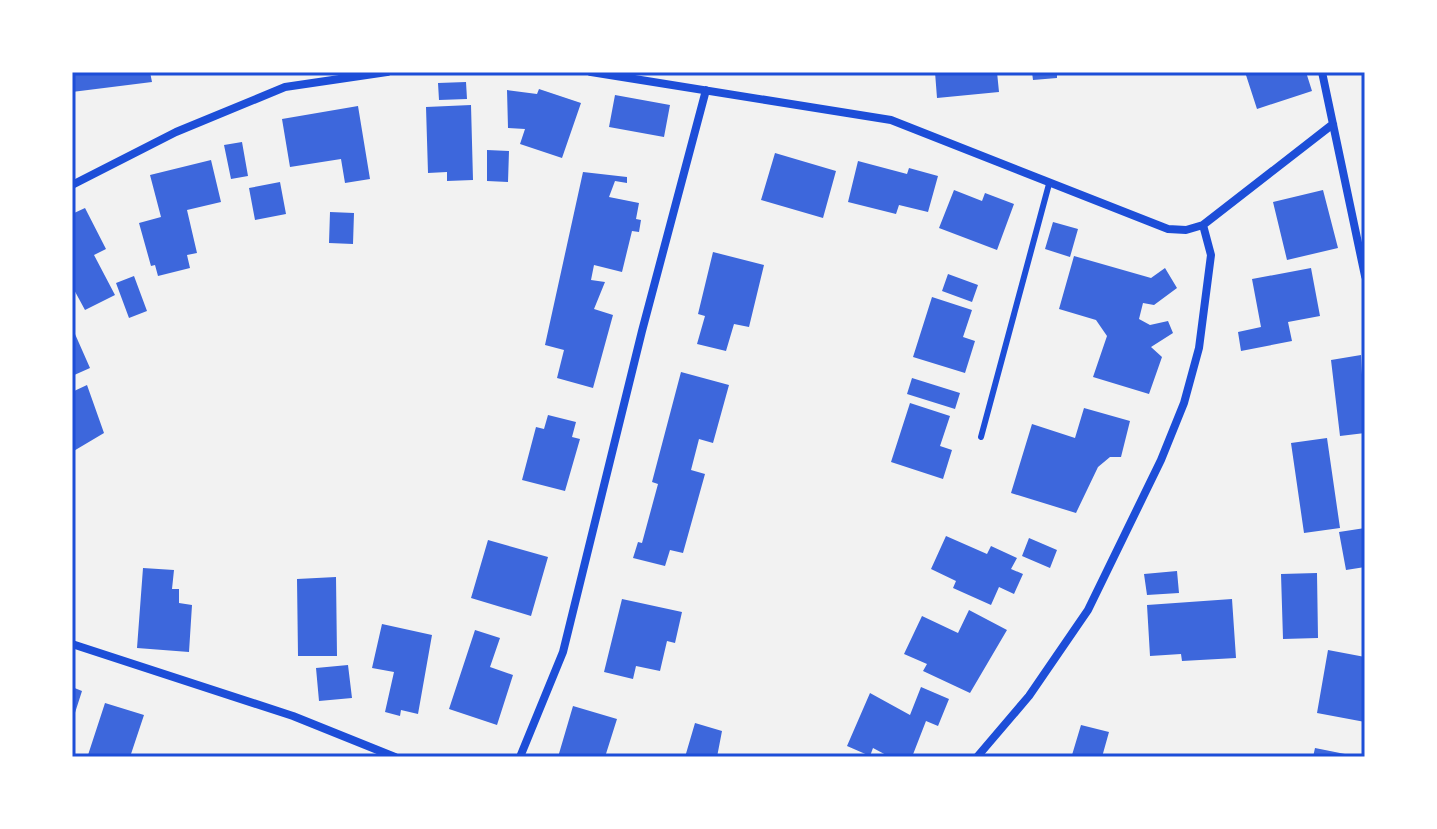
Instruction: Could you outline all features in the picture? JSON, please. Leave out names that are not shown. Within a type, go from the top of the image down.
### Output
[{"type":"street","points":[[72,185],[176,132],[285,87],[387,72]]},
{"type":"street","points":[[591,72],[891,120],[1168,229],[1203,225],[1333,124]]},
{"type":"street","points":[[1322,72],[1365,276]]},
{"type":"street","points":[[520,757],[563,652],[642,331],[706,90]]},
{"type":"street","points":[[977,757],[1029,696],[1088,610],[1161,460],[1184,403],[1199,348],[1211,255],[1203,225]]},
{"type":"street","points":[[72,644],[293,716],[395,757]]},
{"type":"lane","points":[[981,437],[1049,184]]},
{"type":"building","points":[[72,72],[150,72],[152,82],[72,92]]},
{"type":"building","points":[[935,72],[997,72],[999,92],[937,98]]},
{"type":"building","points":[[1032,72],[1057,72],[1057,78],[1033,80]]},
{"type":"building","points":[[1245,72],[1306,72],[1312,91],[1257,109]]},
{"type":"building","points":[[466,82],[467,99],[439,100],[438,83]]},
{"type":"building","points":[[539,89],[581,103],[562,158],[520,144],[525,129],[508,128],[507,90],[537,94]]},
{"type":"building","points":[[615,95],[670,105],[664,137],[609,127]]},
{"type":"building","points":[[471,105],[473,180],[447,181],[447,172],[428,173],[426,107]]},
{"type":"building","points":[[358,106],[370,179],[345,183],[341,159],[290,167],[282,119]]},
{"type":"building","points":[[242,142],[248,176],[231,179],[224,145]]},
{"type":"building","points":[[487,150],[509,151],[508,182],[487,181]]},
{"type":"building","points":[[775,153],[836,171],[823,218],[761,200]]},
{"type":"building","points":[[211,160],[221,202],[187,210],[197,253],[187,255],[190,268],[158,276],[155,265],[151,266],[139,223],[161,217],[150,175]]},
{"type":"building","points":[[858,161],[907,174],[909,168],[938,176],[928,212],[899,205],[896,214],[848,202]]},
{"type":"building","points":[[583,172],[627,177],[627,183],[615,181],[609,197],[639,203],[636,219],[641,220],[639,232],[632,231],[622,272],[594,265],[591,280],[605,282],[594,309],[613,315],[593,388],[557,378],[564,350],[545,345]]},
{"type":"building","points":[[280,182],[286,214],[255,220],[249,188]]},
{"type":"building","points":[[954,190],[982,201],[985,193],[1014,204],[997,250],[939,228]]},
{"type":"building","points":[[1323,190],[1338,248],[1287,260],[1273,202]]},
{"type":"building","points":[[85,208],[106,249],[94,255],[115,295],[85,310],[72,286],[72,214]]},
{"type":"building","points":[[330,212],[354,213],[353,244],[329,243]]},
{"type":"building","points":[[1053,222],[1078,229],[1070,257],[1045,249]]},
{"type":"building","points":[[713,252],[764,265],[749,327],[734,324],[726,351],[697,344],[705,316],[698,314]]},
{"type":"building","points":[[1074,256],[1151,278],[1165,268],[1177,288],[1154,305],[1143,303],[1139,319],[1150,325],[1168,321],[1173,333],[1151,347],[1162,357],[1149,394],[1093,377],[1107,336],[1096,320],[1059,309]]},
{"type":"building","points":[[1311,268],[1320,316],[1288,322],[1292,341],[1241,351],[1238,332],[1261,327],[1252,279]]},
{"type":"building","points":[[948,274],[978,285],[972,302],[942,291]]},
{"type":"building","points":[[134,276],[147,311],[129,318],[116,283]]},
{"type":"building","points":[[932,297],[972,310],[963,337],[975,341],[965,373],[913,357]]},
{"type":"building","points":[[75,334],[90,368],[72,376],[72,335]]},
{"type":"building","points":[[1361,355],[1365,433],[1340,436],[1331,360]]},
{"type":"building","points":[[681,372],[729,385],[713,443],[699,439],[691,470],[705,474],[683,553],[670,550],[665,566],[633,558],[638,542],[642,543],[658,484],[652,482]]},
{"type":"building","points":[[912,378],[960,393],[955,409],[907,394]]},
{"type":"building","points":[[87,385],[104,433],[72,452],[72,392]]},
{"type":"building","points":[[910,403],[950,416],[940,446],[952,450],[943,479],[891,462]]},
{"type":"building","points":[[1084,408],[1130,421],[1121,457],[1110,457],[1098,467],[1076,513],[1011,493],[1032,424],[1075,438]]},
{"type":"building","points":[[548,415],[576,422],[572,437],[580,439],[565,491],[522,480],[536,427],[544,429]]},
{"type":"building","points":[[1327,438],[1340,528],[1304,533],[1291,443]]},
{"type":"building","points":[[1365,528],[1365,567],[1346,570],[1339,532]]},
{"type":"building","points":[[946,536],[987,554],[991,546],[1017,558],[1011,569],[1023,574],[1014,594],[999,587],[991,605],[953,588],[956,581],[931,569]]},
{"type":"building","points":[[1029,538],[1057,550],[1050,568],[1022,556]]},
{"type":"building","points":[[488,540],[548,557],[531,616],[471,598]]},
{"type":"building","points":[[143,568],[174,570],[172,589],[179,589],[179,603],[192,605],[189,652],[137,648]]},
{"type":"building","points":[[1177,571],[1179,593],[1147,595],[1144,574]]},
{"type":"building","points":[[1317,573],[1318,638],[1283,639],[1281,574]]},
{"type":"building","points":[[336,577],[337,656],[298,656],[297,579]]},
{"type":"building","points":[[622,599],[682,612],[675,643],[667,641],[660,671],[636,666],[633,679],[604,672]]},
{"type":"building","points":[[1232,599],[1236,658],[1182,661],[1181,654],[1150,656],[1147,605]]},
{"type":"building","points":[[969,610],[1007,630],[970,693],[923,671],[927,664],[904,654],[922,616],[958,633]]},
{"type":"building","points":[[382,624],[432,635],[418,714],[401,710],[400,716],[385,712],[394,672],[372,668]]},
{"type":"building","points":[[475,630],[500,638],[490,667],[513,675],[497,725],[449,709]]},
{"type":"building","points":[[1328,650],[1365,657],[1365,722],[1317,713]]},
{"type":"building","points":[[348,665],[352,698],[319,701],[316,668]]},
{"type":"building","points":[[72,687],[82,691],[73,719],[72,719]]},
{"type":"building","points":[[921,687],[949,699],[938,726],[926,721],[912,757],[890,757],[873,748],[870,756],[847,746],[870,693],[910,715]]},
{"type":"building","points":[[105,703],[144,715],[130,757],[88,755]]},
{"type":"building","points":[[573,706],[617,719],[605,757],[558,757]]},
{"type":"building","points":[[695,723],[722,731],[717,757],[685,757]]},
{"type":"building","points":[[1081,725],[1109,732],[1102,757],[1072,755]]},
{"type":"building","points":[[1315,748],[1345,754],[1344,757],[1313,757]]}]
